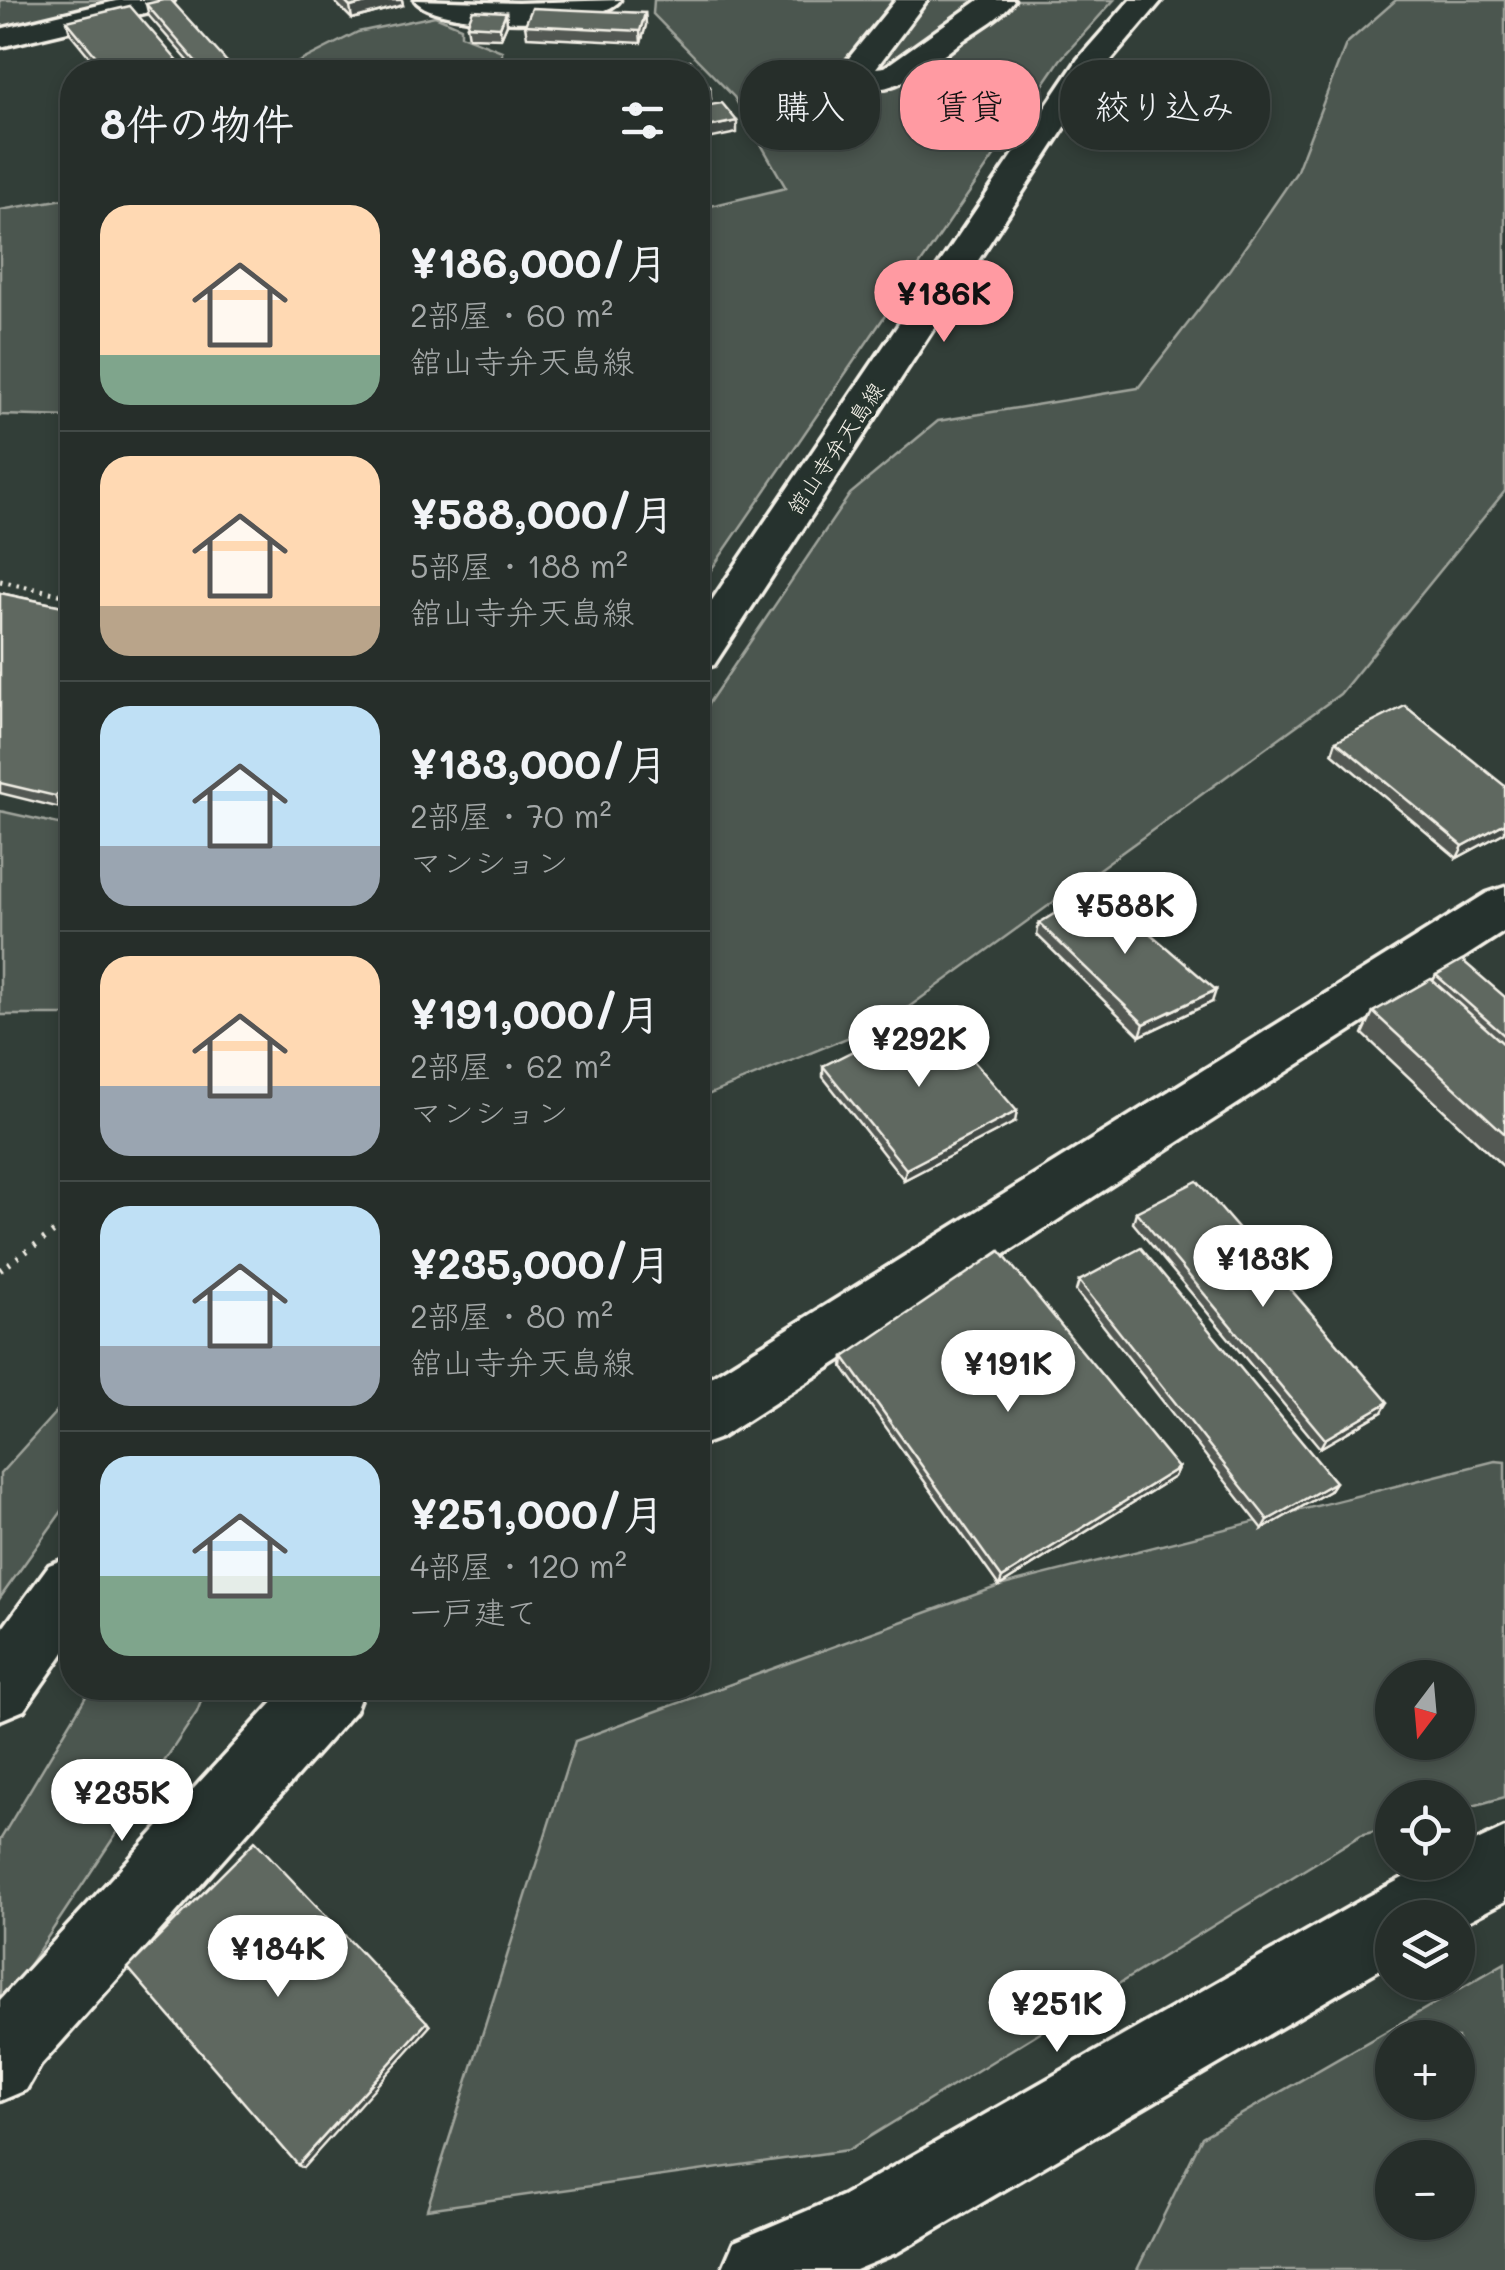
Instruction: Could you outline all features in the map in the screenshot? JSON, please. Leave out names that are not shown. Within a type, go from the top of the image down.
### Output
[{"type":"street","points":[[0,38],[159,0]]},
{"type":"street","points":[[430,0],[452,8],[494,10],[569,9],[605,0]]},
{"type":"street","points":[[912,0],[858,71],[867,77],[896,74],[999,0]]},
{"type":"street","name":"舘山寺弁天島線","points":[[710,636],[1088,66],[1147,0]]},
{"type":"street","points":[[710,1410],[1505,906]]},
{"type":"street","points":[[0,1686],[60,1604]]},
{"type":"street","points":[[0,2064],[14,2040],[319,1700]]},
{"type":"street","points":[[1434,1900],[1505,1863]]},
{"type":"street","points":[[762,2270],[870,2224],[1375,1932]]},
{"type":"path","points":[[0,581],[60,594]]},
{"type":"path","points":[[0,1270],[60,1228]]},
{"type":"shaded area","points":[[0,0],[143,0],[0,33]]},
{"type":"shaded area","points":[[654,0],[1114,0],[1060,60],[1040,89],[1040,60],[900,60],[900,150],[998,150],[710,571],[710,206],[786,188],[764,150],[880,150],[880,60],[740,60],[740,108],[710,72],[710,60],[698,60],[653,14]]},
{"type":"shaded area","points":[[1396,0],[1505,0],[1505,491],[1340,694],[891,1020],[710,1094],[710,701],[850,494],[938,421],[1138,388],[1230,269],[1296,173],[1346,44]]},
{"type":"shaded area","points":[[435,16],[461,27],[461,35],[502,51],[502,59],[303,60],[358,32]]},
{"type":"shaded area","points":[[60,200],[60,417],[0,415],[0,210]]},
{"type":"shaded area","points":[[0,811],[60,824],[60,1015],[0,1015]]},
{"type":"shaded area","points":[[60,1407],[60,1514],[0,1598],[0,1474]]},
{"type":"shaded area","points":[[1495,1461],[1505,1462],[1505,1797],[1475,1805],[1475,1780],[1375,1780],[1375,1831],[1361,1835],[848,2150],[427,2209],[575,1741],[687,1700],[710,1700],[710,1692],[999,1586]]},
{"type":"shaded area","points":[[84,1700],[202,1700],[0,2009],[0,1840]]},
{"type":"shaded area","points":[[1505,1963],[1505,2270],[1137,2270],[1202,2137],[1375,2038],[1375,2120],[1475,2120],[1475,2020],[1406,2020],[1441,2000],[1475,2000],[1475,1980]]},
{"type":"building","points":[[171,0],[225,60],[195,60],[146,4]]},
{"type":"building","points":[[343,0],[377,0],[350,7]]},
{"type":"building","points":[[130,6],[177,60],[99,60],[67,21]]},
{"type":"building","points":[[532,8],[645,13],[640,31],[525,25]]},
{"type":"building","points":[[473,10],[506,12],[500,27],[467,25]]},
{"type":"building","points":[[722,103],[737,121],[710,127],[710,105]]},
{"type":"building","points":[[0,593],[60,606],[60,792],[55,796],[0,783]]},
{"type":"building","points":[[1405,706],[1505,786],[1505,823],[1463,846],[1336,741]]},
{"type":"building","points":[[1097,888],[1216,990],[1144,1024],[1039,923]]},
{"type":"building","points":[[1462,960],[1505,997],[1505,1036],[1436,975]]},
{"type":"building","points":[[1431,979],[1505,1045],[1505,1134],[1373,1012]]},
{"type":"building","points":[[931,1012],[1017,1111],[906,1169],[823,1066]]},
{"type":"building","points":[[1197,1181],[1388,1402],[1325,1439],[1136,1212]]},
{"type":"building","points":[[1141,1248],[1335,1482],[1268,1520],[1079,1281]]},
{"type":"building","points":[[1000,1251],[1178,1468],[1002,1578],[844,1357]]},
{"type":"building","points":[[255,1841],[427,2022],[298,2165],[128,1968]]}]
